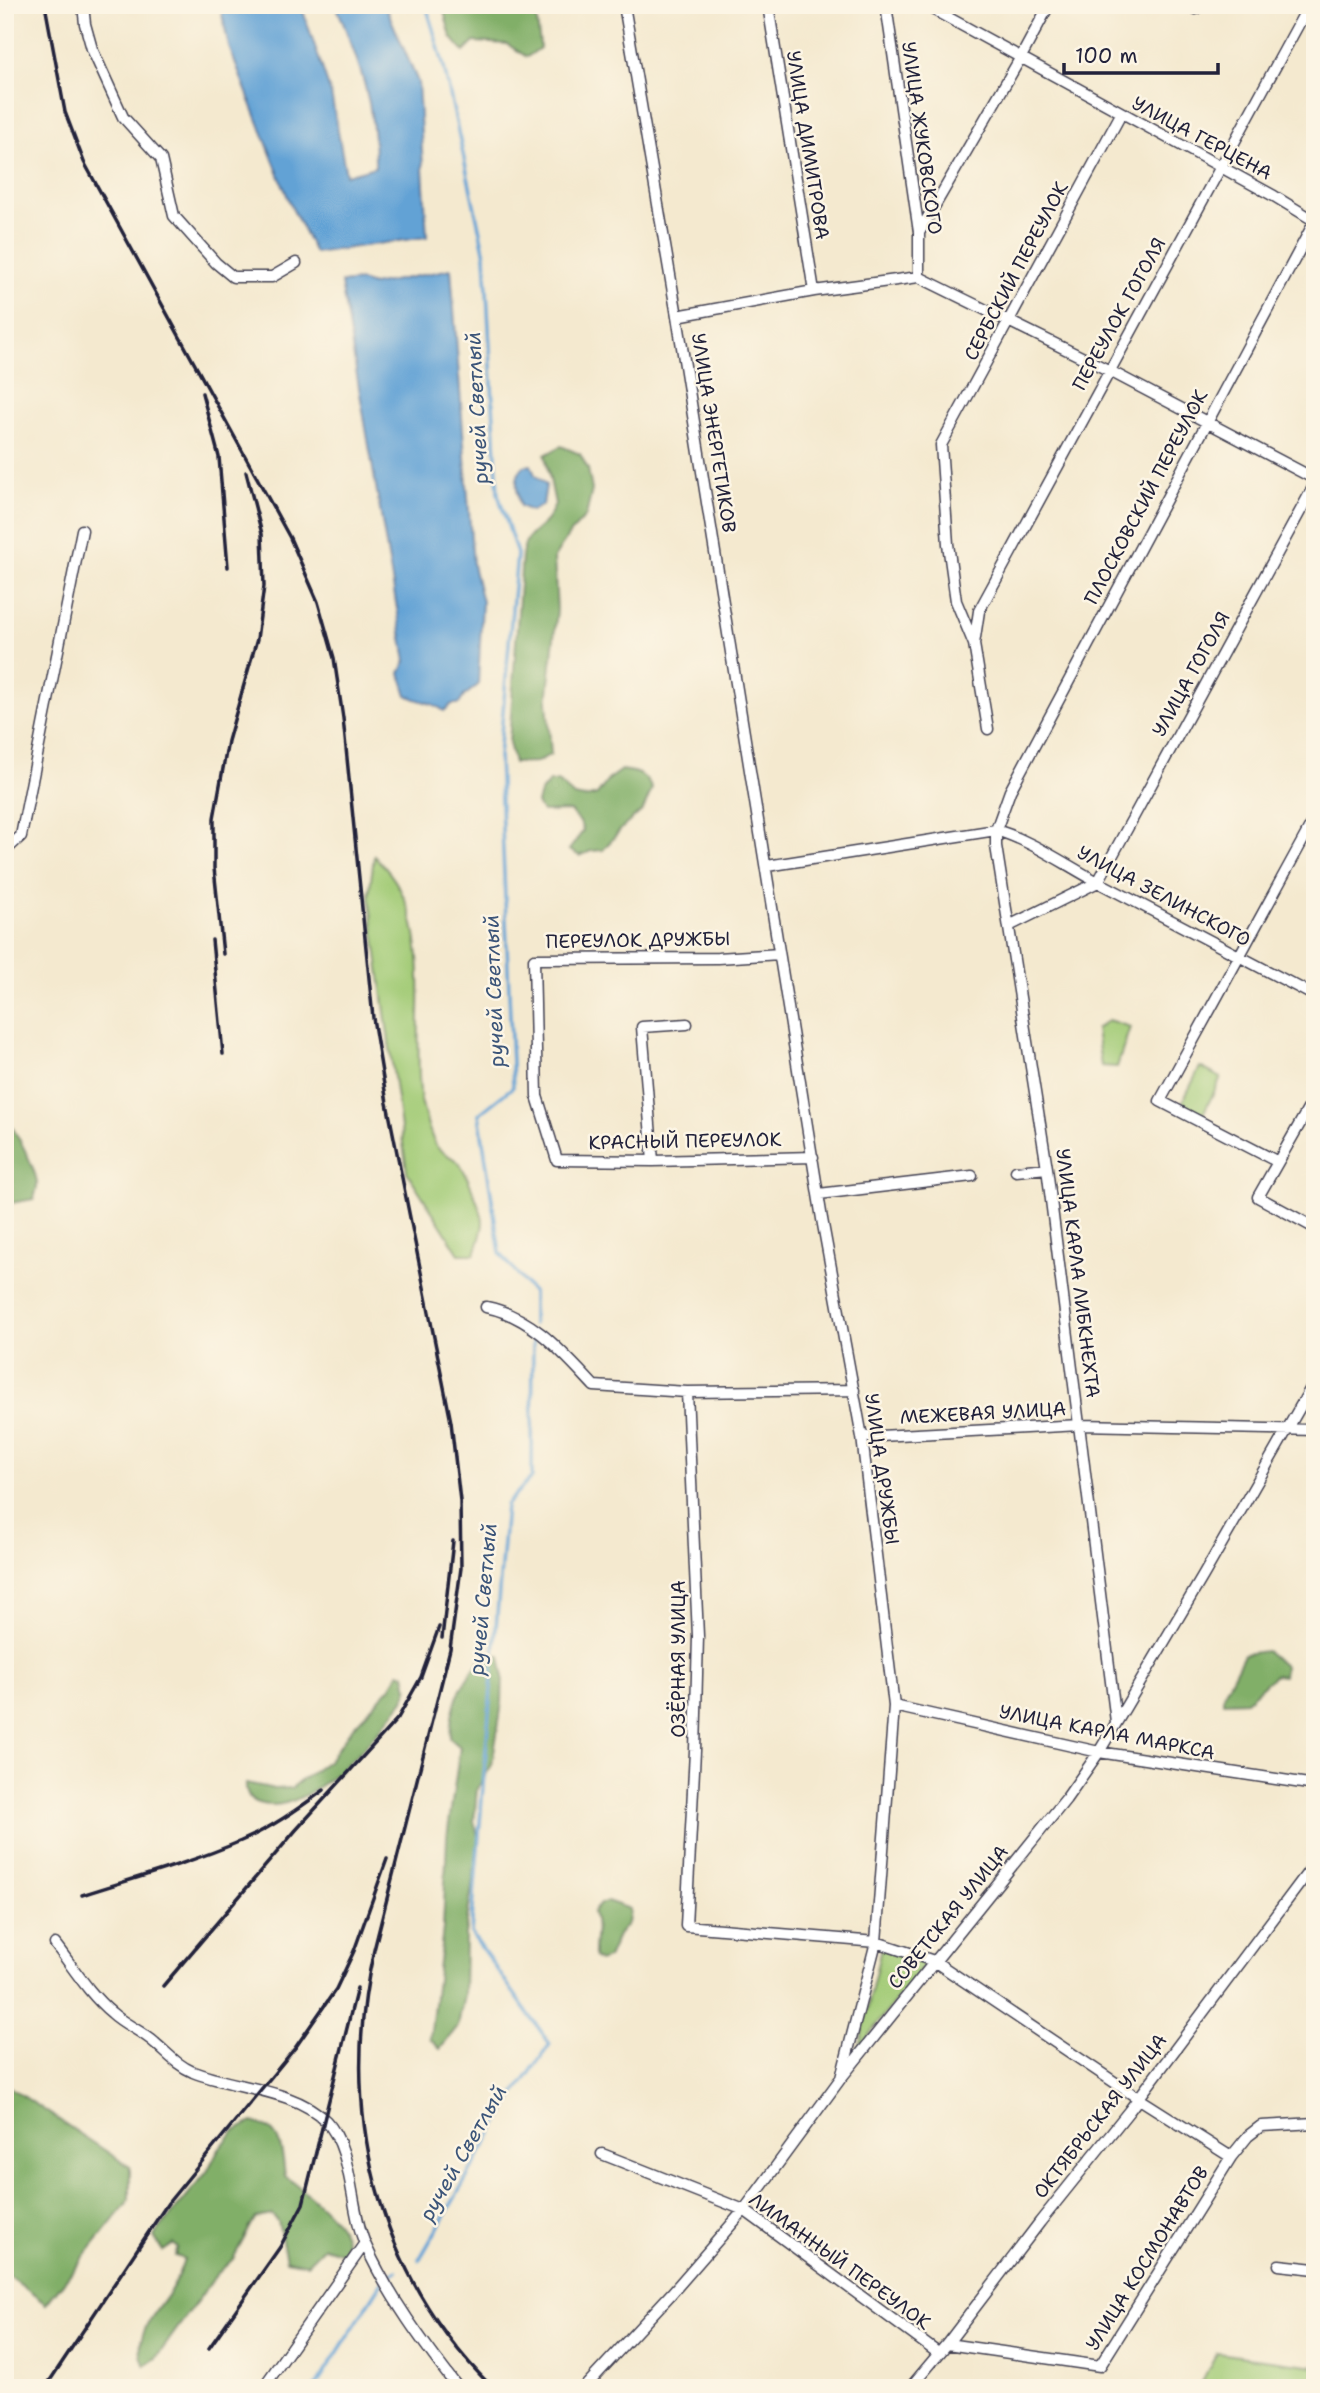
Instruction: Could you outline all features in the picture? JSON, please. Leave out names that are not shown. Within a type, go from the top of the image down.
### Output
[{"type":"street","points":[[83,5],[92,49],[123,117],[161,159],[174,216],[216,263],[233,277],[272,277],[296,263]]},
{"type":"street","name":"УЛИЦА ЭНЕРГЕТИКОВ","points":[[624,5],[767,866]]},
{"type":"street","name":"УЛИЦА ДИМИТРОВА","points":[[768,5],[814,291]]},
{"type":"street","name":"УЛИЦА ЖУКОВСКОГО","points":[[886,5],[919,232],[919,277]]},
{"type":"street","name":"УЛИЦА ГЕРЦЕНА","points":[[925,5],[1315,221]]},
{"type":"street","points":[[919,232],[1049,5]]},
{"type":"street","name":"ПЕРЕУЛОК ГОГОЛЯ","points":[[974,643],[979,611],[1309,5]]},
{"type":"street","name":"СЕРБСКИЙ ПЕРЕУЛОК","points":[[974,643],[956,601],[948,544],[941,445],[1121,114]]},
{"type":"street","name":"ПЛОСКОВСКИЙ ПЕРЕУЛОК","points":[[996,830],[1010,791],[1315,221]]},
{"type":"street","points":[[677,316],[814,291],[919,277],[1108,370],[1315,482]]},
{"type":"street","name":"УЛИЦА ГОГОЛЯ","points":[[1098,881],[1315,482]]},
{"type":"street","points":[[5,851],[21,836],[82,530]]},
{"type":"street","points":[[974,643],[988,729]]},
{"type":"street","points":[[1278,1162],[1160,1101],[1315,818]]},
{"type":"street","points":[[767,866],[996,830]]},
{"type":"street","name":"УЛИЦА ЗЕЛИНСКОГО","points":[[996,830],[1025,840],[1315,996]]},
{"type":"street","name":"УЛИЦА КАРЛА ЛИБКНЕХТА","points":[[996,830],[996,846],[1047,1168],[1116,1723]]},
{"type":"street","name":"УЛИЦА ДРУЖБЫ","points":[[767,866],[779,954],[862,1437],[894,1706],[876,1942],[841,2078]]},
{"type":"street","points":[[1009,926],[1098,881]]},
{"type":"street","name":"ПЕРЕУЛОК ДРУЖБЫ","points":[[557,1160],[537,1096],[534,959],[718,958],[779,954]]},
{"type":"street","points":[[653,1161],[642,1027],[687,1024]]},
{"type":"street","points":[[1315,1097],[1258,1197],[1315,1228]]},
{"type":"street","name":"КРАСНЫЙ ПЕРЕУЛОК","points":[[557,1160],[653,1161],[813,1157]]},
{"type":"street","points":[[1016,1171],[1047,1168]]},
{"type":"street","points":[[819,1194],[972,1176]]},
{"type":"street","points":[[486,1307],[503,1310],[527,1323],[562,1352],[594,1386],[687,1392],[854,1390]]},
{"type":"street","name":"СОВЕТСКАЯ УЛИЦА","points":[[583,2388],[671,2294],[744,2210],[841,2078],[1043,1829],[1099,1752],[1315,1381]]},
{"type":"street","name":"ОЗЁРНАЯ УЛИЦА","points":[[687,1392],[698,1636],[686,1926],[876,1942]]},
{"type":"street","name":"МЕЖЕВАЯ УЛИЦА","points":[[862,1437],[1080,1425],[1315,1430]]},
{"type":"street","name":"УЛИЦА КАРЛА МАРКСА","points":[[894,1706],[1099,1752],[1315,1785]]},
{"type":"street","name":"ОКТЯБРЬСКАЯ УЛИЦА","points":[[910,2388],[1138,2098],[1315,1863]]},
{"type":"street","points":[[876,1942],[934,1961],[1231,2157]]},
{"type":"street","points":[[55,1944],[97,1999],[114,2016],[155,2042],[170,2058],[207,2077],[287,2099],[325,2120],[340,2147],[365,2243],[374,2262],[391,2292],[458,2388]]},
{"type":"street","name":"УЛИЦА КОСМОНАВТОВ","points":[[947,2344],[1100,2365],[1231,2157],[1248,2136],[1261,2126],[1294,2122],[1315,2123]]},
{"type":"street","name":"ЛИМАННЫЙ ПЕРЕУЛОК","points":[[602,2154],[744,2210],[939,2353]]},
{"type":"street","points":[[263,2388],[365,2243]]},
{"type":"street","points":[[1279,2265],[1315,2269]]},
{"type":"green space","points":[[448,5],[538,5],[540,48],[527,57],[507,44],[474,42],[464,52],[451,37],[443,8]]},
{"type":"green space","points":[[561,446],[580,454],[588,469],[592,490],[586,516],[570,533],[554,558],[557,610],[547,702],[551,754],[537,762],[514,763],[509,743],[522,555],[528,538],[546,521],[555,504],[545,455]]},
{"type":"green space","points":[[622,770],[640,775],[652,789],[643,810],[622,828],[603,850],[580,856],[569,850],[583,831],[580,822],[570,811],[542,812],[537,803],[540,793],[549,782],[558,782],[574,796],[585,798],[597,795],[608,780]]},
{"type":"green space","points":[[374,856],[395,881],[408,909],[416,939],[421,1100],[436,1146],[460,1164],[478,1203],[483,1223],[475,1254],[459,1254],[407,1172],[369,896]]},
{"type":"green space","points":[[1108,1020],[1130,1027],[1117,1067],[1101,1066],[1096,1029]]},
{"type":"green space","points":[[1200,1067],[1221,1078],[1202,1116],[1181,1105]]},
{"type":"green space","points":[[5,1117],[24,1148],[35,1175],[37,1186],[34,1199],[12,1203],[5,1197]]},
{"type":"green space","points":[[1266,1651],[1284,1666],[1283,1676],[1275,1675],[1246,1701],[1223,1702],[1223,1695],[1244,1654]]},
{"type":"green space","points":[[485,1654],[500,1656],[503,1673],[502,1703],[492,1765],[477,1789],[474,1821],[479,1839],[465,1935],[464,1995],[458,2026],[440,2049],[430,2039],[443,1928],[447,1837],[460,1747],[450,1738],[451,1725],[459,1693]]},
{"type":"green space","points":[[399,1673],[405,1674],[408,1689],[404,1700],[377,1733],[340,1770],[298,1798],[278,1805],[259,1803],[250,1798],[246,1783],[275,1789],[291,1788],[329,1760],[353,1727],[390,1688]]},
{"type":"green space","points":[[607,1901],[630,1909],[628,1923],[618,1935],[608,1958],[599,1961],[594,1957],[596,1929],[593,1912]]},
{"type":"green space","points":[[881,1948],[925,1964],[859,2047]]},
{"type":"green space","points":[[5,2084],[130,2167],[130,2199],[46,2304],[5,2273]]},
{"type":"green space","points":[[252,2122],[262,2125],[275,2135],[281,2149],[285,2176],[321,2206],[338,2225],[346,2242],[343,2253],[324,2247],[307,2264],[286,2260],[278,2221],[272,2215],[255,2218],[233,2259],[216,2275],[156,2358],[145,2366],[141,2355],[143,2334],[173,2286],[184,2259],[175,2256],[178,2248],[174,2244],[163,2251],[154,2237],[207,2172],[217,2152],[233,2132]]},
{"type":"green space","points":[[1217,2353],[1315,2366],[1315,2388],[1199,2388]]},
{"type":"water","points":[[220,5],[301,5],[331,94],[346,175],[375,167],[375,145],[364,84],[336,5],[385,5],[418,82],[427,237],[315,253],[292,208],[229,47]]},
{"type":"water","points":[[451,269],[473,565],[482,602],[478,685],[464,696],[459,704],[452,704],[444,711],[407,695],[400,673],[406,661],[341,283],[360,281],[373,285]]},
{"type":"water","points":[[531,465],[535,475],[546,485],[543,505],[531,511],[520,506],[517,484],[521,470],[524,466]]},
{"type":"waterway","name":"ручей Светлый","points":[[426,5],[444,67],[485,255],[498,494],[517,554],[499,756],[513,1087],[479,1114],[500,1253],[533,1293],[533,1324]]},
{"type":"waterway","name":"ручей Светлый","points":[[419,2260],[515,2094],[550,2044],[471,1933],[506,1505],[532,1477],[533,1332]]},
{"type":"waterway","name":"ручей Светлый","points":[[315,2388],[384,2279],[397,2271]]},
{"type":"railway","points":[[45,5],[65,112],[84,162],[290,538],[318,602],[334,658],[343,718],[373,1018],[387,1103],[451,1422],[460,1501],[461,1568],[450,1649],[374,1950],[364,2010],[361,2069],[365,2128],[376,2185],[394,2240],[420,2293],[453,2342],[493,2388]]},
{"type":"railway","points":[[202,393],[219,457],[228,567]]},
{"type":"railway","points":[[223,954],[214,868],[214,818],[228,741],[257,639],[264,586],[262,534],[246,472]]},
{"type":"railway","points":[[212,940],[223,1054]]},
{"type":"railway","points":[[442,1638],[453,1541]]},
{"type":"railway","points":[[163,1986],[296,1830],[398,1718],[421,1677],[439,1627]]},
{"type":"railway","points":[[82,1895],[241,1841],[274,1824],[324,1790]]},
{"type":"railway","points":[[45,2388],[168,2203],[295,2048],[336,1989],[354,1951],[387,1859]]},
{"type":"railway","points":[[209,2348],[280,2247],[303,2204],[357,1988]]}]
